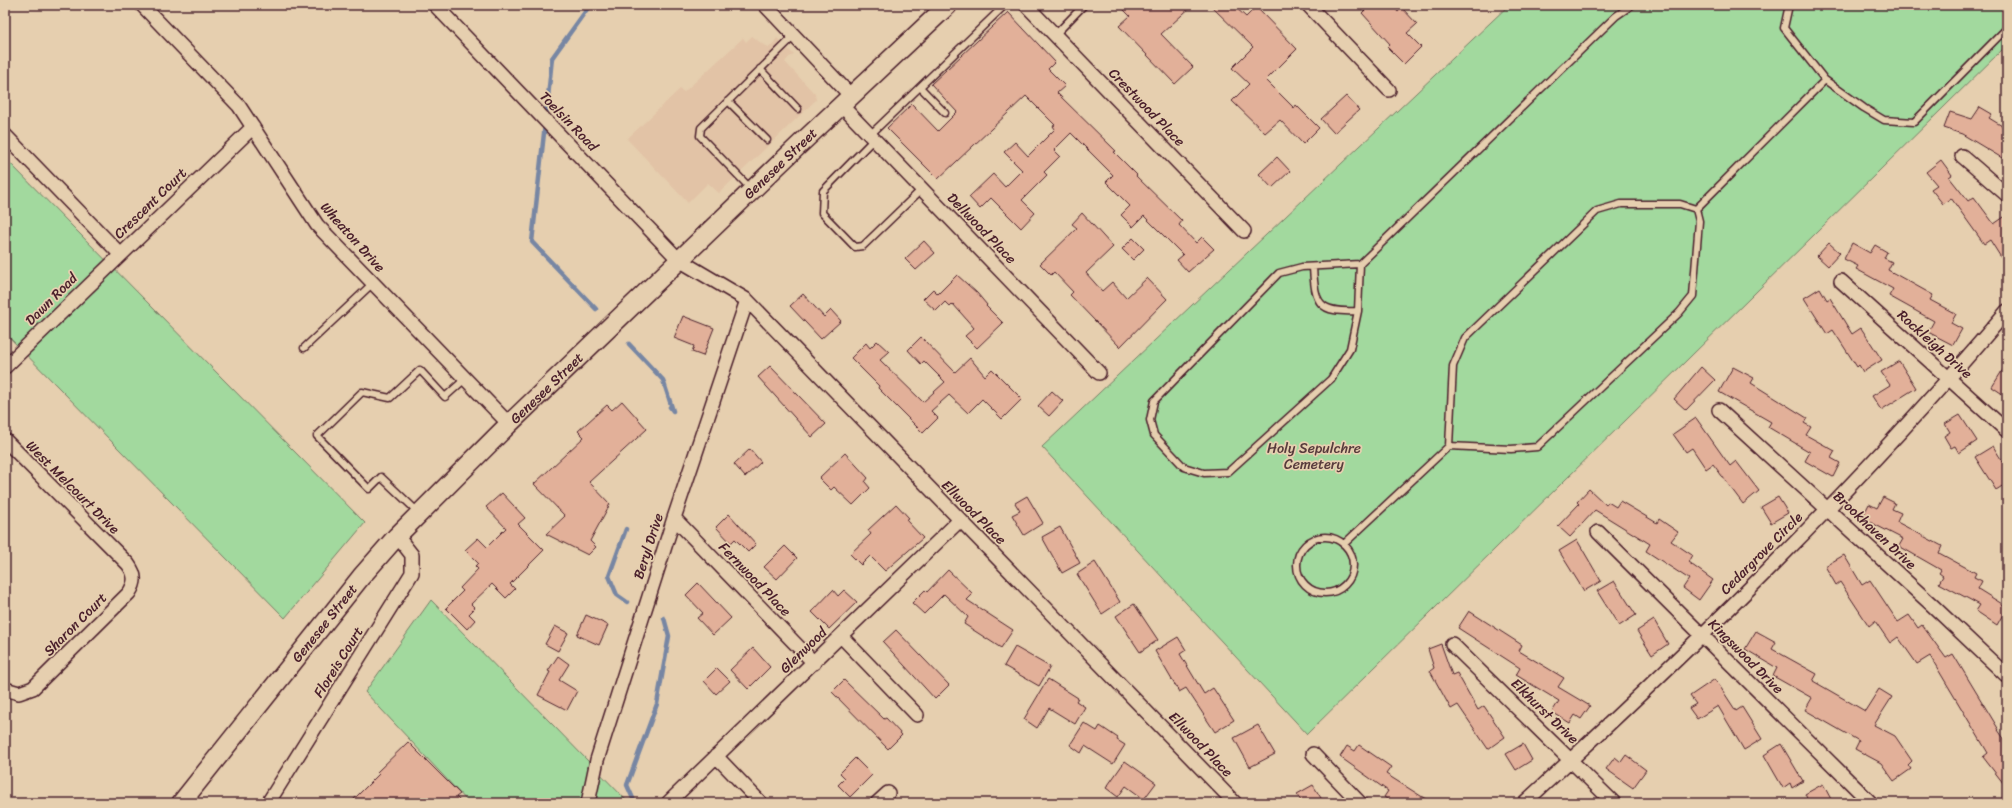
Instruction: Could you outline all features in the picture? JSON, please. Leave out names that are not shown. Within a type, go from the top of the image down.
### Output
[{"type":"main road","name":"Genesee Street","points":[[181,803],[361,577],[397,536],[509,424],[679,260],[948,5]]},
{"type":"street","name":"Wheaton Drive","points":[[142,5],[239,106],[317,225],[509,424]]},
{"type":"street","name":"Toelsin Road","points":[[435,5],[679,260]]},
{"type":"street","name":"Dellwood Place","points":[[764,5],[794,36],[846,101],[872,137],[1099,373]]},
{"type":"street","name":"Crestwood Place","points":[[1026,5],[1244,231]]},
{"type":"street","points":[[1308,5],[1390,90]]},
{"type":"street","name":"Crescent Court","points":[[5,135],[120,254],[253,127]]},
{"type":"street","points":[[1962,156],[2007,195]]},
{"type":"street","name":"Dawn Road","points":[[5,367],[120,254]]},
{"type":"street","name":"Ellwood Place","points":[[679,260],[747,300],[1235,803]]},
{"type":"street","name":"Rockleigh Drive","points":[[1841,281],[2007,431]]},
{"type":"street","name":"Beryl Drive","points":[[588,803],[597,760],[674,518],[747,300]]},
{"type":"street","name":"Cedargrove Circle","points":[[1524,803],[1702,635],[1827,508],[1949,379],[2007,311]]},
{"type":"street","name":"Brookhaven Drive","points":[[1719,410],[1827,508],[2007,676]]},
{"type":"street","name":"West Melcourt Drive","points":[[5,440],[119,556]]},
{"type":"street","name":"Fernwood Place","points":[[674,518],[814,662]]},
{"type":"street","name":"Glenwood","points":[[668,803],[960,520]]},
{"type":"street","name":"Kingswood Drive","points":[[1598,532],[1871,803]]},
{"type":"street","name":"Floreis Court","points":[[268,803],[412,573],[412,555],[397,536]]},
{"type":"street","name":"Sharon Court","points":[[5,689],[19,693],[33,688],[129,593],[135,585],[135,576],[128,564],[119,556]]},
{"type":"street","points":[[841,636],[917,715]]},
{"type":"street","name":"Elkhurst Drive","points":[[1452,644],[1614,803]]},
{"type":"street","points":[[1313,754],[1360,803]]},
{"type":"street","points":[[716,756],[761,803]]},
{"type":"street","points":[[878,803],[888,792]]},
{"type":"lane","points":[[922,189],[863,246],[855,247],[822,213],[823,191],[920,87],[1005,5]]},
{"type":"lane","points":[[1055,35],[1084,5]]},
{"type":"lane","points":[[1360,264],[1358,311],[1350,349],[1331,378],[1228,472],[1204,473],[1184,467],[1154,435],[1150,420],[1154,401],[1279,273],[1313,267],[1360,264],[1616,16],[1632,5]]},
{"type":"lane","points":[[1789,5],[1784,28],[1825,80],[1864,108],[1884,120],[1914,122],[2007,28]]},
{"type":"lane","points":[[752,190],[700,136],[701,128],[794,36]]},
{"type":"lane","points":[[760,69],[798,109]]},
{"type":"lane","points":[[1696,209],[1825,80]]},
{"type":"lane","points":[[920,87],[945,113]]},
{"type":"lane","points":[[728,101],[766,140]]},
{"type":"lane","points":[[1344,544],[1449,446],[1453,366],[1465,338],[1597,211],[1621,204],[1680,204],[1696,209]]},
{"type":"lane","points":[[1449,446],[1511,450],[1537,447],[1679,313],[1693,296],[1699,221],[1696,209]]},
{"type":"lane","points":[[1313,267],[1314,292],[1321,304],[1336,312],[1358,311]]},
{"type":"lane","points":[[304,348],[373,283]]},
{"type":"lane","points":[[420,513],[381,477],[369,489],[317,436],[362,392],[390,398],[420,370],[445,397],[465,379]]},
{"type":"lane","points":[[1325,536],[1335,538],[1344,544],[1352,559],[1353,569],[1350,578],[1345,584],[1337,590],[1327,593],[1317,592],[1305,585],[1299,577],[1296,562],[1304,545],[1312,539],[1325,536]]},
{"type":"shaded area","points":[[752,36],[762,44],[769,47],[777,38],[794,55],[789,57],[785,62],[815,94],[816,100],[719,193],[708,183],[688,203],[627,139],[680,89],[684,92],[743,38],[746,42]]},
{"type":"green space","name":"Holy Sepulchre Cemetery","points":[[1509,5],[2007,5],[2007,45],[1307,734],[1042,447]]},
{"type":"green space","points":[[5,158],[365,523],[285,618],[5,333]]},
{"type":"green space","points":[[431,600],[629,803],[469,803],[365,692]]},
{"type":"building","points":[[1119,5],[1193,5],[1161,34],[1193,67],[1175,84],[1119,26],[1130,16]]},
{"type":"building","points":[[1210,5],[1233,5],[1246,17],[1256,7],[1297,49],[1266,80],[1294,108],[1296,105],[1319,128],[1303,144],[1280,120],[1265,133],[1232,101],[1249,84],[1232,68],[1253,47]]},
{"type":"building","points":[[1370,5],[1391,5],[1398,12],[1402,8],[1417,24],[1407,33],[1421,47],[1404,64],[1387,47],[1390,44],[1362,13]]},
{"type":"building","points":[[1008,12],[1055,62],[1048,69],[1065,86],[1057,93],[1116,151],[1114,152],[1137,175],[1136,176],[1182,221],[1179,225],[1196,243],[1202,237],[1214,249],[1188,272],[1177,260],[1183,255],[1144,216],[1133,227],[1121,215],[1130,206],[1106,182],[1113,175],[1071,133],[1054,150],[1060,156],[1044,172],[1047,175],[1022,200],[1035,213],[1021,228],[991,198],[980,209],[969,197],[993,174],[1005,187],[1022,170],[1004,152],[1015,142],[1028,156],[1055,129],[1053,126],[1055,125],[1026,96],[938,179],[887,128],[912,104],[938,131],[957,112],[931,84]]},
{"type":"building","points":[[1346,96],[1359,110],[1334,133],[1321,119]]},
{"type":"building","points":[[1980,107],[1992,114],[1989,118],[2007,129],[2007,161],[1962,134],[1944,128],[1950,112],[1972,119]]},
{"type":"building","points":[[1277,157],[1290,171],[1272,188],[1259,174]]},
{"type":"building","points":[[1941,160],[1952,175],[1949,177],[1968,201],[1974,197],[1994,224],[2007,215],[2007,267],[1990,240],[1984,244],[1951,198],[1943,204],[1931,189],[1937,185],[1926,172]]},
{"type":"building","points":[[1082,213],[1113,247],[1086,273],[1102,291],[1112,282],[1126,298],[1147,278],[1167,299],[1120,347],[1070,295],[1073,292],[1054,272],[1051,275],[1040,264],[1077,228],[1072,224]]},
{"type":"building","points":[[1133,238],[1144,249],[1133,260],[1122,249]]},
{"type":"building","points":[[924,241],[935,253],[916,270],[905,259]]},
{"type":"building","points":[[1829,243],[1840,253],[1828,266],[1817,256]]},
{"type":"building","points":[[1852,243],[1870,253],[1875,245],[1887,252],[1884,258],[1892,262],[1888,270],[1933,295],[1930,300],[1956,314],[1951,323],[1962,329],[1953,345],[1928,332],[1934,321],[1889,296],[1893,289],[1856,269],[1858,266],[1844,259]]},
{"type":"building","points":[[957,275],[977,293],[987,305],[986,306],[1003,323],[977,348],[965,336],[974,328],[953,304],[950,307],[945,302],[936,311],[923,299],[933,289],[938,294]]},
{"type":"building","points":[[1820,288],[1827,300],[1830,298],[1852,334],[1861,328],[1882,360],[1863,372],[1859,365],[1857,367],[1833,330],[1827,334],[1804,298]]},
{"type":"building","points":[[803,294],[824,317],[831,310],[841,321],[821,339],[790,306]]},
{"type":"building","points":[[683,316],[714,328],[703,356],[692,352],[694,346],[674,338]]},
{"type":"building","points":[[921,337],[955,372],[970,358],[985,376],[992,369],[1022,399],[1002,419],[982,399],[968,413],[949,395],[931,411],[938,418],[923,433],[878,388],[879,386],[851,358],[866,343],[870,348],[877,341],[889,352],[880,360],[923,402],[945,382],[924,361],[921,364],[908,350]]},
{"type":"building","points":[[1899,361],[1916,388],[1881,410],[1872,396],[1890,385],[1881,372]]},
{"type":"building","points":[[2007,363],[2007,397],[1992,387]]},
{"type":"building","points":[[770,366],[826,424],[812,437],[758,377]]},
{"type":"building","points":[[1701,367],[1715,380],[1686,410],[1674,399]]},
{"type":"building","points":[[1733,367],[1754,378],[1751,383],[1807,418],[1804,423],[1811,427],[1806,435],[1835,451],[1831,458],[1840,463],[1833,477],[1805,461],[1810,452],[1768,427],[1771,422],[1719,392]]},
{"type":"building","points":[[1052,391],[1063,401],[1049,416],[1038,406]]},
{"type":"building","points":[[622,401],[647,429],[589,482],[610,504],[590,541],[596,547],[588,555],[546,534],[565,516],[534,484],[584,437],[578,431],[607,405],[612,410]]},
{"type":"building","points":[[1960,415],[1977,441],[1959,453],[1955,446],[1951,448],[1944,436],[1950,432],[1945,424]]},
{"type":"building","points":[[1696,418],[1730,466],[1736,461],[1759,491],[1743,504],[1713,464],[1706,469],[1692,448],[1686,452],[1673,434]]},
{"type":"building","points":[[1993,446],[2007,469],[2007,483],[1996,490],[1975,457]]},
{"type":"building","points":[[750,449],[761,462],[745,477],[734,464]]},
{"type":"building","points":[[845,453],[868,478],[865,482],[870,488],[853,505],[834,487],[831,490],[819,478]]},
{"type":"building","points":[[1589,489],[1606,505],[1608,502],[1616,507],[1620,501],[1657,523],[1659,519],[1678,532],[1671,541],[1692,555],[1688,562],[1713,580],[1699,600],[1683,588],[1689,579],[1646,551],[1650,544],[1595,510],[1570,537],[1558,526],[1579,504],[1577,502]]},
{"type":"building","points":[[502,493],[525,518],[518,524],[544,550],[510,584],[515,589],[506,598],[492,584],[471,604],[475,608],[469,614],[475,620],[467,629],[446,608],[463,591],[460,588],[478,569],[475,566],[478,563],[465,550],[478,538],[487,547],[506,528],[486,507]]},
{"type":"building","points":[[1027,496],[1043,523],[1024,535],[1012,515],[1020,511],[1015,503]]},
{"type":"building","points":[[1778,497],[1788,513],[1771,523],[1761,507]]},
{"type":"building","points":[[1883,497],[1895,503],[1892,509],[1901,513],[1897,522],[1942,546],[1939,553],[1976,573],[1974,577],[1982,581],[1978,589],[2007,607],[1997,625],[1976,611],[1980,605],[1939,583],[1943,576],[1939,573],[1941,570],[1899,546],[1903,539],[1862,518],[1869,504],[1877,508]]},
{"type":"building","points":[[896,504],[909,518],[906,520],[923,538],[885,571],[870,556],[861,565],[850,554],[871,534],[868,530]]},
{"type":"building","points":[[729,514],[756,544],[748,552],[735,539],[731,543],[716,527]]},
{"type":"building","points":[[1060,527],[1080,563],[1062,573],[1042,537]]},
{"type":"building","points":[[1577,540],[1601,581],[1584,591],[1559,551]]},
{"type":"building","points":[[785,546],[797,558],[777,579],[764,567]]},
{"type":"building","points":[[1844,555],[1862,585],[1870,580],[1898,622],[1909,615],[1918,628],[1922,625],[1946,658],[1953,654],[2007,743],[2007,788],[1983,757],[1988,753],[1930,656],[1917,664],[1898,637],[1890,643],[1875,621],[1869,626],[1840,582],[1836,585],[1825,566]]},
{"type":"building","points":[[1095,562],[1120,602],[1102,614],[1077,574]]},
{"type":"building","points":[[948,570],[973,594],[967,600],[1013,630],[1001,648],[964,624],[968,617],[944,594],[924,614],[912,603],[925,590],[927,592]]},
{"type":"building","points":[[1614,581],[1636,615],[1619,626],[1597,591]]},
{"type":"building","points":[[698,583],[731,618],[713,635],[697,618],[703,613],[686,595]]},
{"type":"building","points":[[833,590],[838,596],[844,590],[857,602],[829,629],[812,612]]},
{"type":"building","points":[[1134,604],[1158,640],[1140,652],[1116,616]]},
{"type":"building","points":[[1469,611],[1522,645],[1519,651],[1564,678],[1558,687],[1590,706],[1581,719],[1575,715],[1570,723],[1552,712],[1559,701],[1516,675],[1520,668],[1458,628]]},
{"type":"building","points":[[586,615],[608,625],[599,645],[577,635]]},
{"type":"building","points":[[1654,620],[1668,644],[1652,655],[1637,631]]},
{"type":"building","points":[[555,626],[568,633],[558,651],[545,644]]},
{"type":"building","points":[[896,630],[949,685],[935,699],[883,642]]},
{"type":"building","points":[[1756,631],[1776,642],[1772,649],[1817,674],[1813,681],[1865,711],[1879,689],[1892,697],[1874,725],[1895,736],[1912,761],[1908,765],[1911,769],[1894,781],[1881,763],[1855,749],[1859,741],[1805,710],[1812,698],[1773,676],[1777,668],[1745,649]]},
{"type":"building","points":[[1178,637],[1186,650],[1180,654],[1204,694],[1213,688],[1234,720],[1215,732],[1186,688],[1179,692],[1155,651]]},
{"type":"building","points":[[1441,644],[1452,675],[1457,673],[1478,710],[1484,706],[1505,737],[1488,749],[1458,705],[1451,709],[1430,671],[1434,668],[1428,649]]},
{"type":"building","points":[[1015,647],[1050,667],[1039,686],[1004,666]]},
{"type":"building","points":[[753,648],[770,667],[748,689],[730,670]]},
{"type":"building","points":[[558,656],[569,664],[559,680],[577,691],[567,710],[538,695],[550,672],[548,671]]},
{"type":"building","points":[[717,668],[730,681],[716,694],[704,681]]},
{"type":"building","points":[[1048,679],[1078,698],[1076,701],[1085,707],[1075,724],[1049,708],[1037,728],[1024,719]]},
{"type":"building","points":[[1715,679],[1736,711],[1742,707],[1762,739],[1744,750],[1718,706],[1697,719],[1689,708],[1696,704],[1690,696]]},
{"type":"building","points":[[844,680],[884,719],[886,718],[902,735],[888,749],[832,692]]},
{"type":"building","points":[[1084,723],[1097,731],[1100,726],[1118,738],[1117,740],[1125,745],[1113,764],[1085,746],[1081,753],[1070,745]]},
{"type":"building","points":[[1258,725],[1275,754],[1250,767],[1234,738]]},
{"type":"building","points":[[408,742],[460,794],[456,797],[462,803],[350,803],[379,774],[377,772]]},
{"type":"building","points":[[1523,744],[1532,760],[1516,770],[1506,754]]},
{"type":"building","points":[[1781,744],[1803,781],[1792,788],[1790,783],[1783,788],[1764,755]]},
{"type":"building","points":[[1359,745],[1391,767],[1386,774],[1432,803],[1393,803],[1384,797],[1388,791],[1340,757],[1347,746],[1355,751]]},
{"type":"building","points":[[1626,755],[1646,770],[1633,788],[1606,769],[1615,757],[1621,762]]},
{"type":"building","points":[[855,758],[872,775],[850,797],[838,785],[845,778],[840,773]]},
{"type":"building","points":[[1125,761],[1156,783],[1144,799],[1126,786],[1118,797],[1106,788]]},
{"type":"building","points":[[1823,784],[1833,803],[1809,803],[1805,794]]},
{"type":"building","points":[[1313,785],[1324,803],[1302,803],[1297,794]]},
{"type":"waterway","points":[[546,117],[552,58],[590,5]]},
{"type":"waterway","points":[[545,124],[532,242],[596,309]]},
{"type":"waterway","points":[[629,344],[663,380],[673,411],[670,407]]},
{"type":"waterway","points":[[626,529],[609,576],[617,595],[627,602]]},
{"type":"waterway","points":[[635,803],[627,785],[657,704],[669,636],[664,618]]}]
